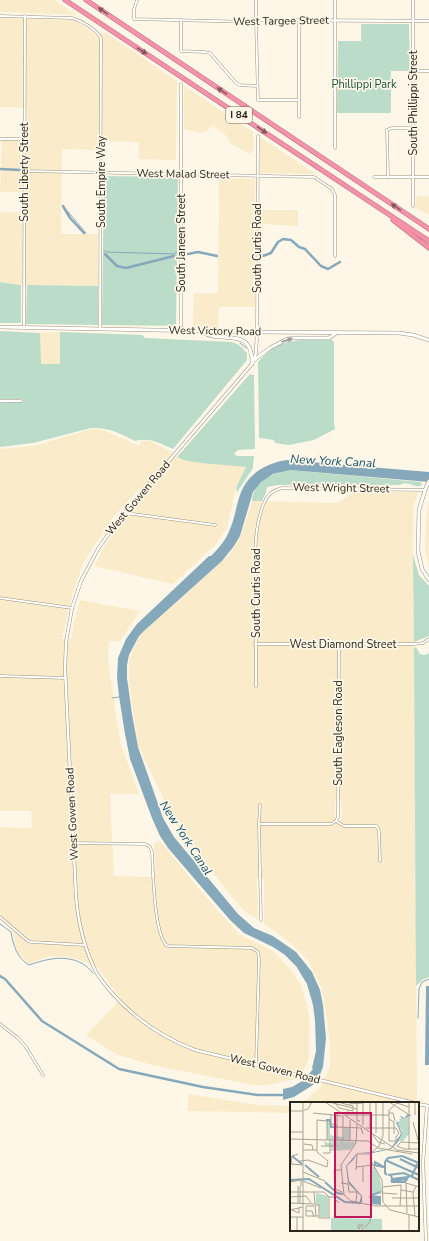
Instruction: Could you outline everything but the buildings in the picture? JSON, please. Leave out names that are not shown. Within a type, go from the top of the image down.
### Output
[{"type":"highway","name":"I 84","points":[[65,0],[429,241]]},
{"type":"highway","name":"I 84","points":[[86,0],[429,228]]},
{"type":"highway","points":[[369,202],[429,248]]},
{"type":"main road","name":"West Victory Road","points":[[0,327],[399,333],[413,335],[429,340]]},
{"type":"main road","points":[[202,331],[207,335],[233,337],[246,343],[251,354],[252,364]]},
{"type":"main road","points":[[254,360],[270,348],[285,340],[293,338],[329,338],[336,333]]},
{"type":"main road","points":[[429,481],[420,505],[418,516],[418,551],[422,569],[429,580]]},
{"type":"street","name":"West Targee Street","points":[[137,0],[134,9],[134,19],[252,22],[262,20],[429,21]]},
{"type":"street","points":[[256,0],[258,100],[299,100]]},
{"type":"street","points":[[335,0],[335,148]]},
{"type":"street","name":"South Phillippi Street","points":[[413,0],[414,206]]},
{"type":"street","points":[[0,16],[25,16]]},
{"type":"street","name":"South Empire Way","points":[[25,16],[72,18],[79,20],[100,35],[102,42],[100,329]]},
{"type":"street","name":"South Liberty Street","points":[[24,327],[25,16]]},
{"type":"street","points":[[181,20],[181,52],[210,53],[236,83],[240,85],[257,86]]},
{"type":"street","points":[[299,20],[299,117]]},
{"type":"street","points":[[413,70],[429,70]]},
{"type":"street","name":"South Janeen Street","points":[[181,84],[181,330]]},
{"type":"street","points":[[388,177],[387,130],[392,128],[413,128]]},
{"type":"street","name":"South Curtis Road","points":[[254,360],[257,349],[258,136]]},
{"type":"street","points":[[0,139],[24,139]]},
{"type":"street","name":"West Malad Street","points":[[24,171],[314,177],[332,189],[335,195],[335,256]]},
{"type":"street","points":[[374,177],[429,177]]},
{"type":"street","name":"West Gowen Road","points":[[254,360],[105,538],[81,581],[72,608],[66,642],[66,678],[73,843],[77,907],[80,924],[85,945],[96,972],[108,988],[132,1014],[161,1035],[195,1050],[413,1102]]},
{"type":"street","points":[[0,401],[21,401]]},
{"type":"street","name":"West Wright Street","points":[[264,502],[271,492],[282,488],[425,490]]},
{"type":"street","name":"South Curtis Road","points":[[256,686],[256,541],[259,516],[264,502]]},
{"type":"street","points":[[125,513],[215,525]]},
{"type":"street","points":[[0,598],[72,608]]},
{"type":"street","name":"West Diamond Street","points":[[255,644],[414,644],[429,639]]},
{"type":"street","name":"South Eagleson Road","points":[[336,822],[338,817],[339,644]]},
{"type":"street","points":[[0,676],[66,678]]},
{"type":"street","points":[[260,805],[261,920]]},
{"type":"street","points":[[259,824],[331,824],[336,822],[344,826],[376,826],[379,832],[380,861]]},
{"type":"street","points":[[73,843],[145,844],[150,847],[152,852],[155,906],[161,935],[166,945],[252,948],[258,952],[256,1065]]},
{"type":"street","points":[[0,917],[28,941],[85,945]]},
{"type":"street","points":[[0,1024],[18,1038],[26,1047],[43,1075]]},
{"type":"street","points":[[426,1241],[423,1163],[428,1106]]},
{"type":"shaded area","points":[[0,0],[54,0],[77,15],[0,12]]},
{"type":"shaded area","points":[[0,18],[75,20],[98,36],[104,32],[177,81],[176,160],[139,159],[139,142],[99,141],[98,150],[62,149],[61,234],[98,234],[98,286],[27,285],[0,282],[0,212],[26,213],[27,192],[0,192],[2,140],[26,140],[27,108],[0,107]]},
{"type":"shaded area","points":[[184,86],[253,132],[254,149],[249,154],[229,142],[228,137],[212,125],[207,131],[200,133],[184,129]]},
{"type":"shaded area","points":[[260,137],[316,174],[260,173]]},
{"type":"shaded area","points":[[219,178],[255,179],[255,307],[219,307],[218,328],[193,327],[194,293],[218,293]]},
{"type":"shaded area","points":[[417,196],[429,196],[429,215],[415,207]]},
{"type":"shaded area","points":[[260,210],[298,210],[298,226],[260,224]]},
{"type":"shaded area","points":[[60,332],[60,364],[40,364],[40,333]]},
{"type":"shaded area","points":[[92,429],[103,430],[139,446],[141,441],[150,441],[172,452],[179,459],[246,467],[236,488],[227,528],[216,544],[173,584],[94,566],[104,547],[117,528],[151,489],[139,489],[114,516],[83,563],[71,599],[62,639],[71,639],[80,600],[140,611],[120,641],[109,641],[108,661],[120,742],[139,794],[110,794],[114,876],[155,877],[154,843],[160,841],[239,934],[273,951],[292,971],[301,985],[309,1015],[309,1058],[304,1070],[296,1079],[268,1085],[253,1085],[152,1065],[118,1055],[86,1035],[121,999],[98,968],[81,960],[67,957],[51,956],[29,963],[17,951],[13,927],[1,916],[0,827],[32,828],[31,811],[0,811],[0,449],[34,446]]},
{"type":"shaded area","points":[[354,492],[418,492],[413,508],[418,1102],[301,1102],[321,1087],[330,1067],[330,1040],[322,989],[308,960],[291,943],[264,924],[264,879],[257,879],[258,920],[243,910],[179,831],[138,745],[129,683],[129,660],[139,636],[229,555],[241,536],[252,501],[337,503]],"holes":[[[341,800],[342,817],[338,825],[335,818],[335,801]]]},
{"type":"shaded area","points":[[429,503],[429,569],[425,551]]},
{"type":"shaded area","points":[[189,1094],[256,1105],[290,1106],[290,1113],[187,1111]]},
{"type":"green space","name":"Phillippi Park","points":[[361,24],[409,24],[410,71],[391,71],[391,113],[337,113],[338,41],[361,41]]},
{"type":"green space","points":[[104,176],[178,177],[176,326],[102,325]]},
{"type":"green space","points":[[0,282],[21,285],[21,323],[0,323]]},
{"type":"green space","points":[[27,285],[98,286],[98,325],[26,324]]},
{"type":"green space","points":[[0,331],[40,333],[41,364],[60,364],[60,332],[142,335],[145,338],[232,342],[239,345],[247,353],[247,360],[173,449],[155,441],[135,441],[124,435],[103,428],[91,428],[33,443],[0,447],[0,403],[23,402],[22,399],[0,399]]},
{"type":"green space","points":[[301,340],[332,340],[334,342],[335,429],[314,440],[289,445],[275,443],[274,440],[259,438],[258,362],[268,352],[277,346],[287,342]]},
{"type":"green space","points":[[250,374],[254,375],[255,449],[238,450],[234,454],[237,456],[254,456],[253,468],[237,492],[236,488],[246,467],[199,463],[177,457]]},
{"type":"green space","points":[[290,470],[420,482],[422,484],[421,486],[408,483],[399,485],[279,485],[267,487],[262,501],[252,501],[253,494],[260,483],[270,476]]},
{"type":"green space","points":[[413,555],[419,575],[429,586],[429,636],[414,642]]},
{"type":"green space","points":[[416,647],[420,654],[425,655],[429,653],[429,977],[422,980],[416,986],[414,648]]},
{"type":"water","points":[[287,460],[429,472],[429,482],[290,470],[273,474],[261,482],[253,492],[240,536],[234,546],[222,561],[139,636],[129,655],[127,665],[127,678],[138,747],[163,818],[174,837],[238,914],[254,928],[273,936],[296,952],[312,972],[320,990],[326,1038],[323,1067],[319,1077],[313,1085],[294,1097],[283,1100],[283,1089],[292,1087],[304,1080],[313,1069],[316,1051],[315,1020],[313,1005],[307,984],[296,966],[285,955],[273,947],[244,933],[230,920],[168,848],[160,836],[130,759],[117,678],[118,658],[126,639],[137,624],[222,544],[232,525],[240,495],[247,481],[252,475],[265,467]]},
{"type":"water","points":[[426,986],[429,986],[429,1065],[425,1065]]},
{"type":"waterway","points":[[0,169],[20,170]]},
{"type":"waterway","points":[[63,206],[86,233]]},
{"type":"waterway","points":[[63,206],[70,218],[84,233]]},
{"type":"waterway","points":[[260,257],[271,253],[278,242],[283,239],[291,240],[299,247],[305,249],[321,266],[328,269],[340,262]]},
{"type":"waterway","points":[[104,250],[106,252],[174,254],[177,252]]},
{"type":"waterway","points":[[188,254],[198,252],[217,256]]},
{"type":"waterway","points":[[105,254],[117,266],[126,268],[174,256]]},
{"type":"waterway","points":[[240,343],[246,348]]},
{"type":"waterway","points":[[112,698],[119,697]]},
{"type":"waterway","points":[[0,924],[11,932],[16,951],[21,959],[29,965],[49,959],[63,958],[76,961],[87,967],[93,973]]},
{"type":"waterway","name":"New York Canal","points":[[0,976],[5,979],[42,1021],[119,1069],[203,1087],[258,1095],[286,1095]]},
{"type":"waterway","points":[[418,1018],[419,989],[422,982],[429,979]]}]
